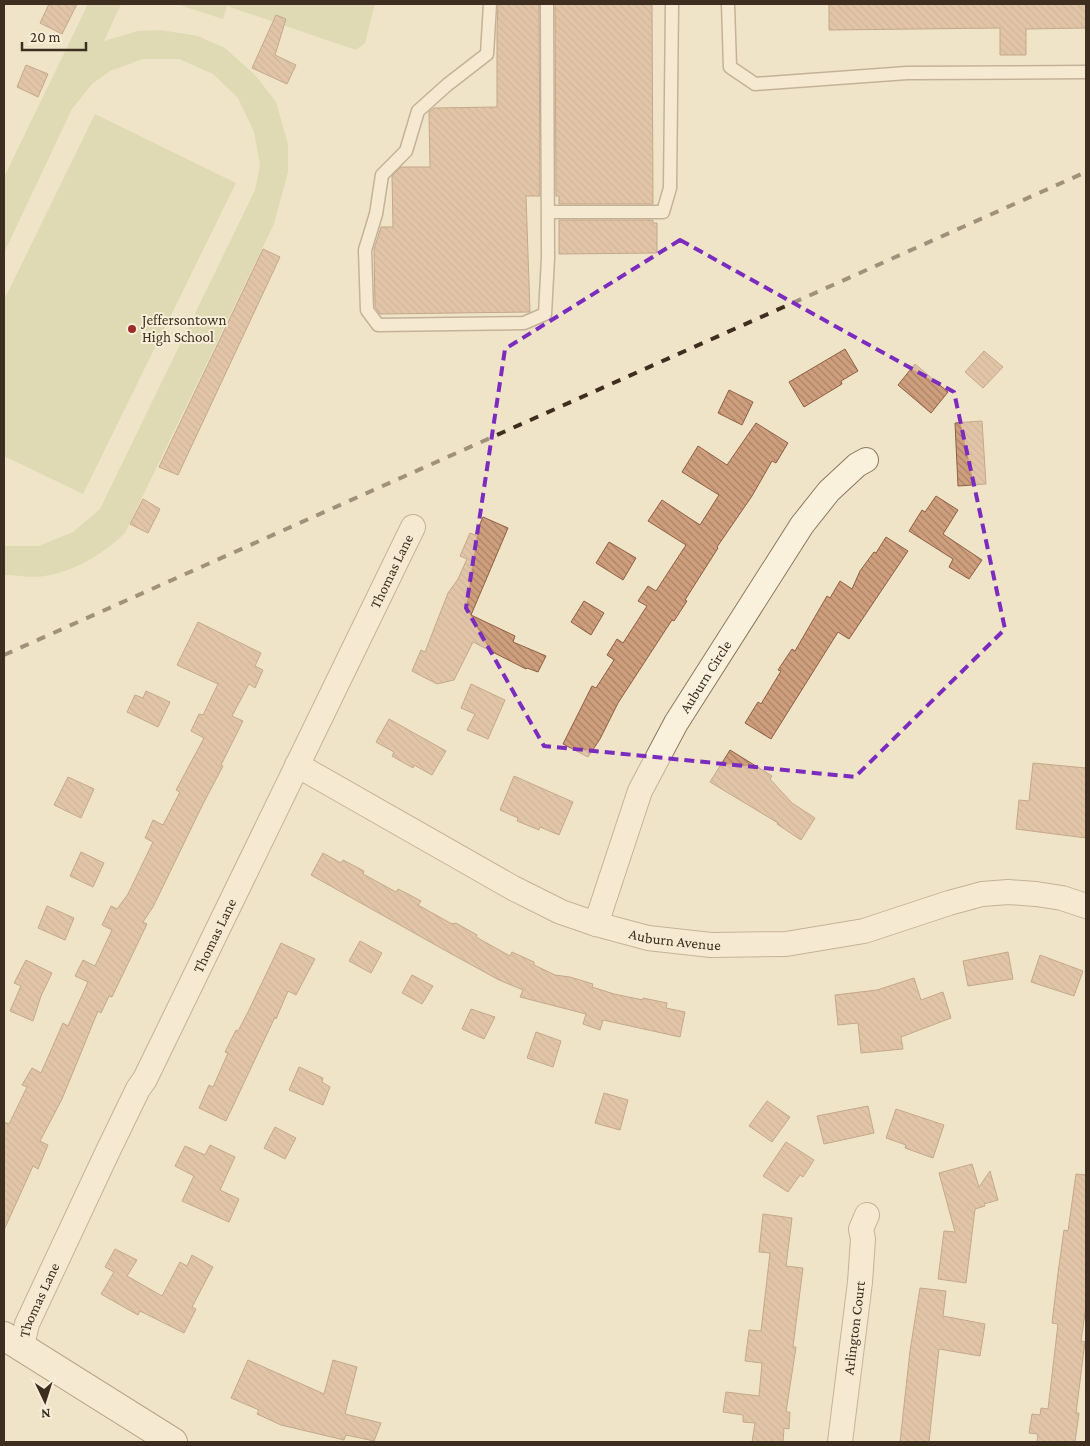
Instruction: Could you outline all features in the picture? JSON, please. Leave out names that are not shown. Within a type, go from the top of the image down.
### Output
[{"type":"street","name":"Auburn Circle","points":[[596,924],[640,790],[676,723],[802,525],[829,491],[857,465],[866,460]]},
{"type":"street","name":"Thomas Lane","points":[[13,1341],[27,1324],[107,1153],[138,1089],[145,1079],[413,527]]},
{"type":"street","name":"Auburn Avenue","points":[[297,765],[513,888],[561,912],[648,938],[711,945],[786,944],[864,931],[949,902],[982,894],[1008,892],[1062,898],[1086,906]]},
{"type":"street","name":"Arlington Court","points":[[840,1442],[860,1282],[863,1239],[861,1229],[867,1215]]},
{"type":"street","points":[[13,1341],[173,1442]]},
{"type":"lane","points":[[490,4],[487,54],[447,85],[418,111],[406,151],[382,175],[376,214],[365,250],[367,310],[378,325],[524,323],[545,314],[548,258],[547,4]]},
{"type":"lane","points":[[548,212],[663,212],[670,188],[672,4]]},
{"type":"lane","points":[[728,4],[730,67],[755,84],[908,73],[1086,72]]},
{"type":"highlighted area","points":[[680,240],[954,392],[1005,629],[855,777],[544,746],[466,608],[505,349]]},
{"type":"green space","points":[[88,4],[121,4],[104,41],[138,31],[161,30],[198,36],[225,48],[256,76],[276,102],[288,144],[288,172],[274,224],[125,533],[95,557],[60,573],[35,577],[4,575],[4,546],[39,546],[73,532],[100,509],[255,190],[260,165],[254,132],[238,98],[213,74],[179,59],[143,59],[110,71],[92,84],[72,109],[4,253],[4,177]]},
{"type":"green space","points":[[176,4],[375,4],[365,43],[356,50],[227,6],[223,19]]},
{"type":"green space","points":[[95,114],[236,183],[83,494],[4,456],[4,300]]},
{"type":"building","points":[[49,4],[77,4],[62,34],[40,23]]},
{"type":"building","points":[[498,4],[539,4],[540,196],[526,196],[530,312],[380,314],[375,307],[374,249],[381,227],[393,227],[392,176],[401,167],[430,167],[429,112],[434,108],[497,107]]},
{"type":"building","points":[[555,4],[652,4],[653,204],[559,204],[559,196],[556,196]]},
{"type":"building","points":[[829,4],[1086,4],[1086,28],[1026,29],[1026,55],[1000,55],[1000,28],[829,30]]},
{"type":"building","points":[[276,15],[286,19],[275,55],[296,65],[287,84],[252,68]]},
{"type":"building","points":[[26,65],[48,74],[38,97],[17,87]]},
{"type":"building","points":[[559,220],[653,220],[653,223],[657,223],[657,253],[559,254]]},
{"type":"building","points":[[263,249],[280,257],[178,475],[159,467]]},
{"type":"building","points":[[845,349],[858,371],[841,381],[842,384],[804,407],[789,382]]},
{"type":"building","points":[[984,351],[1003,367],[983,388],[965,372]]},
{"type":"building","points":[[915,364],[948,392],[931,413],[898,385]]},
{"type":"building","points":[[729,390],[753,402],[742,425],[718,413]]},
{"type":"building","points":[[982,421],[986,484],[958,486],[955,423]]},
{"type":"building","points":[[756,423],[788,443],[776,463],[772,461],[752,496],[717,547],[685,600],[687,601],[674,621],[672,620],[618,703],[600,739],[588,757],[563,744],[592,686],[596,688],[614,660],[607,655],[617,639],[623,643],[647,606],[638,601],[648,586],[656,591],[686,545],[648,521],[662,500],[700,525],[719,495],[682,472],[698,446],[727,465]]},
{"type":"building","points":[[936,496],[958,510],[943,534],[982,560],[969,579],[949,567],[953,559],[909,531],[922,510],[925,512]]},
{"type":"building","points":[[143,499],[160,509],[148,533],[130,524]]},
{"type":"building","points":[[483,517],[508,528],[471,615],[515,636],[513,642],[546,656],[538,672],[526,669],[473,642],[454,680],[437,684],[412,671],[421,650],[425,652],[448,593],[458,579],[467,559],[460,556],[470,533],[475,535]]},
{"type":"building","points":[[886,537],[908,551],[849,639],[838,632],[771,739],[745,723],[758,702],[761,704],[781,671],[778,670],[792,649],[795,651],[827,596],[830,598],[840,581],[852,589],[860,571],[874,552],[876,553]]},
{"type":"building","points":[[609,542],[636,558],[623,580],[596,563]]},
{"type":"building","points":[[584,601],[604,613],[591,635],[571,622]]},
{"type":"building","points":[[198,622],[261,653],[255,666],[263,670],[255,688],[249,684],[232,716],[243,721],[221,765],[223,766],[153,907],[143,922],[147,924],[112,997],[109,996],[101,1013],[98,1011],[62,1099],[40,1141],[48,1145],[38,1169],[33,1166],[4,1230],[4,1122],[9,1124],[27,1087],[22,1085],[32,1068],[41,1073],[63,1023],[68,1026],[88,982],[75,976],[83,960],[95,966],[112,930],[102,925],[111,906],[117,909],[128,894],[153,842],[145,838],[153,820],[163,825],[180,792],[176,790],[204,738],[191,731],[199,714],[203,715],[218,684],[177,665]]},
{"type":"building","points":[[471,684],[505,700],[488,739],[467,730],[475,714],[461,708]]},
{"type":"building","points":[[146,691],[170,702],[158,727],[127,712],[135,695],[143,698]]},
{"type":"building","points":[[389,719],[446,751],[432,775],[414,765],[413,768],[392,756],[394,752],[376,742]]},
{"type":"building","points":[[730,750],[772,776],[770,779],[792,803],[815,818],[801,840],[778,823],[710,782]]},
{"type":"building","points":[[1033,763],[1086,768],[1086,838],[1016,829],[1019,800],[1029,801]]},
{"type":"building","points":[[514,776],[573,802],[559,835],[540,827],[539,830],[517,821],[518,818],[500,810]]},
{"type":"building","points":[[68,777],[94,789],[81,818],[54,805]]},
{"type":"building","points":[[81,852],[104,863],[93,887],[70,876]]},
{"type":"building","points":[[323,853],[341,863],[343,860],[364,871],[363,874],[396,892],[398,889],[421,901],[418,905],[452,924],[456,923],[477,935],[476,937],[510,956],[512,952],[534,962],[534,965],[555,975],[570,977],[593,984],[592,987],[614,994],[667,1003],[666,1008],[685,1012],[680,1037],[603,1020],[600,1030],[583,1024],[586,1014],[520,997],[523,990],[499,980],[311,875]]},
{"type":"building","points":[[47,906],[74,918],[65,940],[38,928]]},
{"type":"building","points":[[360,941],[382,953],[371,973],[349,961]]},
{"type":"building","points":[[281,943],[315,959],[296,995],[288,991],[226,1121],[199,1108],[209,1085],[213,1087],[228,1053],[225,1052],[248,1012]]},
{"type":"building","points":[[1008,952],[1013,979],[968,986],[963,961]]},
{"type":"building","points":[[1040,955],[1083,971],[1074,996],[1031,982]]},
{"type":"building","points":[[26,960],[52,973],[41,996],[33,1021],[10,1011],[21,986],[14,983]]},
{"type":"building","points":[[412,975],[433,986],[422,1004],[402,993]]},
{"type":"building","points":[[914,978],[921,1000],[943,992],[951,1018],[901,1037],[903,1049],[861,1053],[858,1023],[838,1025],[835,995],[877,990]]},
{"type":"building","points":[[471,1009],[495,1017],[484,1039],[462,1029]]},
{"type":"building","points":[[536,1032],[561,1041],[553,1067],[527,1058]]},
{"type":"building","points":[[299,1067],[323,1078],[322,1082],[330,1087],[323,1105],[289,1090]]},
{"type":"building","points":[[604,1093],[628,1100],[620,1130],[595,1123]]},
{"type":"building","points":[[767,1101],[790,1117],[772,1142],[749,1126]]},
{"type":"building","points":[[868,1106],[874,1133],[824,1144],[817,1116]]},
{"type":"building","points":[[896,1109],[944,1125],[933,1158],[905,1148],[906,1145],[886,1138]]},
{"type":"building","points":[[275,1127],[296,1138],[285,1159],[264,1148]]},
{"type":"building","points":[[786,1142],[814,1160],[803,1177],[800,1175],[788,1192],[763,1176]]},
{"type":"building","points":[[210,1145],[235,1157],[220,1190],[239,1199],[229,1222],[182,1201],[194,1176],[175,1166],[185,1146],[205,1155]]},
{"type":"building","points":[[972,1164],[979,1187],[990,1171],[998,1200],[975,1209],[966,1283],[938,1279],[944,1231],[955,1232],[939,1173]]},
{"type":"building","points":[[1076,1174],[1086,1175],[1086,1306],[1081,1341],[1085,1342],[1076,1413],[1079,1413],[1075,1442],[1037,1442],[1038,1434],[1029,1433],[1032,1414],[1040,1415],[1041,1408],[1048,1409],[1058,1324],[1052,1323],[1064,1230],[1068,1231]]},
{"type":"building","points":[[763,1214],[792,1218],[786,1266],[803,1268],[793,1347],[796,1347],[786,1412],[790,1412],[789,1429],[784,1428],[783,1442],[752,1442],[755,1423],[743,1422],[743,1415],[723,1412],[726,1392],[759,1396],[762,1363],[745,1361],[749,1330],[761,1331],[770,1253],[759,1252]]},
{"type":"building","points":[[115,1249],[137,1260],[127,1276],[162,1296],[180,1262],[187,1266],[192,1255],[213,1267],[192,1307],[196,1309],[184,1333],[140,1311],[138,1315],[101,1294],[114,1272],[105,1267]]},
{"type":"building","points":[[920,1288],[946,1291],[943,1316],[985,1324],[980,1356],[939,1349],[929,1442],[900,1442],[910,1351]]},
{"type":"building","points":[[248,1360],[324,1394],[333,1360],[357,1367],[345,1414],[381,1423],[374,1441],[346,1435],[344,1440],[281,1425],[257,1414],[259,1410],[231,1398]]},
{"type":"railway","points":[[4,655],[1086,172]]},
{"type":"place","name":"Jeffersontown High School","points":[[132,329]]}]
